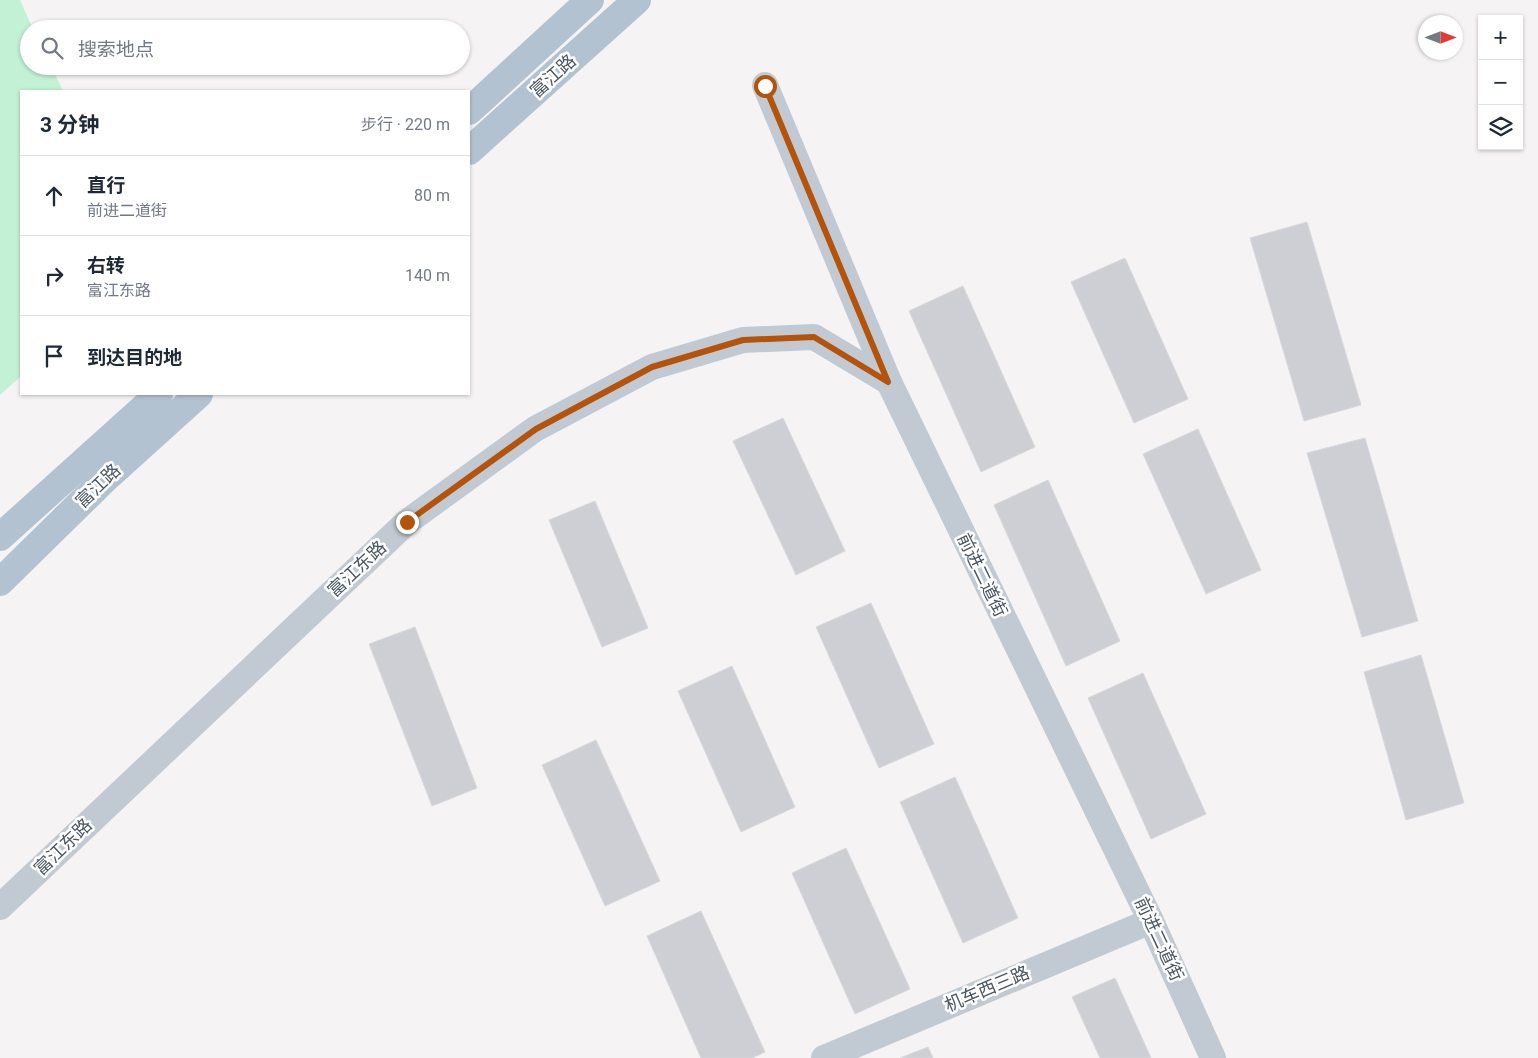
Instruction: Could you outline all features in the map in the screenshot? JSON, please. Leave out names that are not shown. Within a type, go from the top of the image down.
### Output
[{"type":"main road","name":"富江路","points":[[470,110],[590,0]]},
{"type":"main road","name":"富江路","points":[[470,150],[637,0]]},
{"type":"main road","name":"富江路","points":[[0,537],[158,395]]},
{"type":"main road","name":"富江路","points":[[0,582],[106,478],[198,395]]},
{"type":"street","name":"前进二道街","points":[[765,86],[888,382],[1151,921],[1213,1058]]},
{"type":"street","name":"富江东路","points":[[0,907],[407,522],[536,429],[652,367],[743,340],[814,337],[888,382]]},
{"type":"street","name":"机车西三路","points":[[824,1058],[1151,921]]},
{"type":"green space","points":[[0,0],[20,0],[29,20],[20,20],[20,75],[55,75],[63,90],[20,90],[20,377],[0,395]]},
{"type":"building","points":[[1307,222],[1361,405],[1304,421],[1250,238]]},
{"type":"building","points":[[1125,258],[1188,399],[1134,423],[1071,282]]},
{"type":"building","points":[[963,286],[1035,447],[981,472],[909,311]]},
{"type":"building","points":[[783,418],[845,551],[796,575],[733,441]]},
{"type":"building","points":[[1198,429],[1261,570],[1206,594],[1143,454]]},
{"type":"building","points":[[1365,438],[1418,621],[1362,637],[1307,453]]},
{"type":"building","points":[[1048,480],[1120,641],[1066,666],[994,505]]},
{"type":"building","points":[[595,501],[648,628],[602,647],[549,520]]},
{"type":"building","points":[[871,603],[934,744],[879,768],[816,627]]},
{"type":"building","points":[[415,627],[477,788],[432,806],[369,644]]},
{"type":"building","points":[[1421,655],[1464,803],[1406,820],[1364,672]]},
{"type":"building","points":[[732,666],[795,807],[741,832],[678,691]]},
{"type":"building","points":[[1143,673],[1206,814],[1151,839],[1088,698]]},
{"type":"building","points":[[596,740],[660,881],[605,906],[542,765]]},
{"type":"building","points":[[955,777],[1018,918],[963,943],[900,802]]},
{"type":"building","points":[[846,848],[910,989],[855,1014],[792,873]]},
{"type":"building","points":[[701,911],[765,1052],[752,1058],[701,1058],[647,936]]},
{"type":"building","points":[[1115,978],[1151,1058],[1100,1058],[1072,997]]},
{"type":"building","points":[[928,1047],[933,1058],[900,1058]]},
{"type":"route","points":[[407,522],[536,429],[652,367],[743,340],[814,337],[888,382],[765,86]]}]
